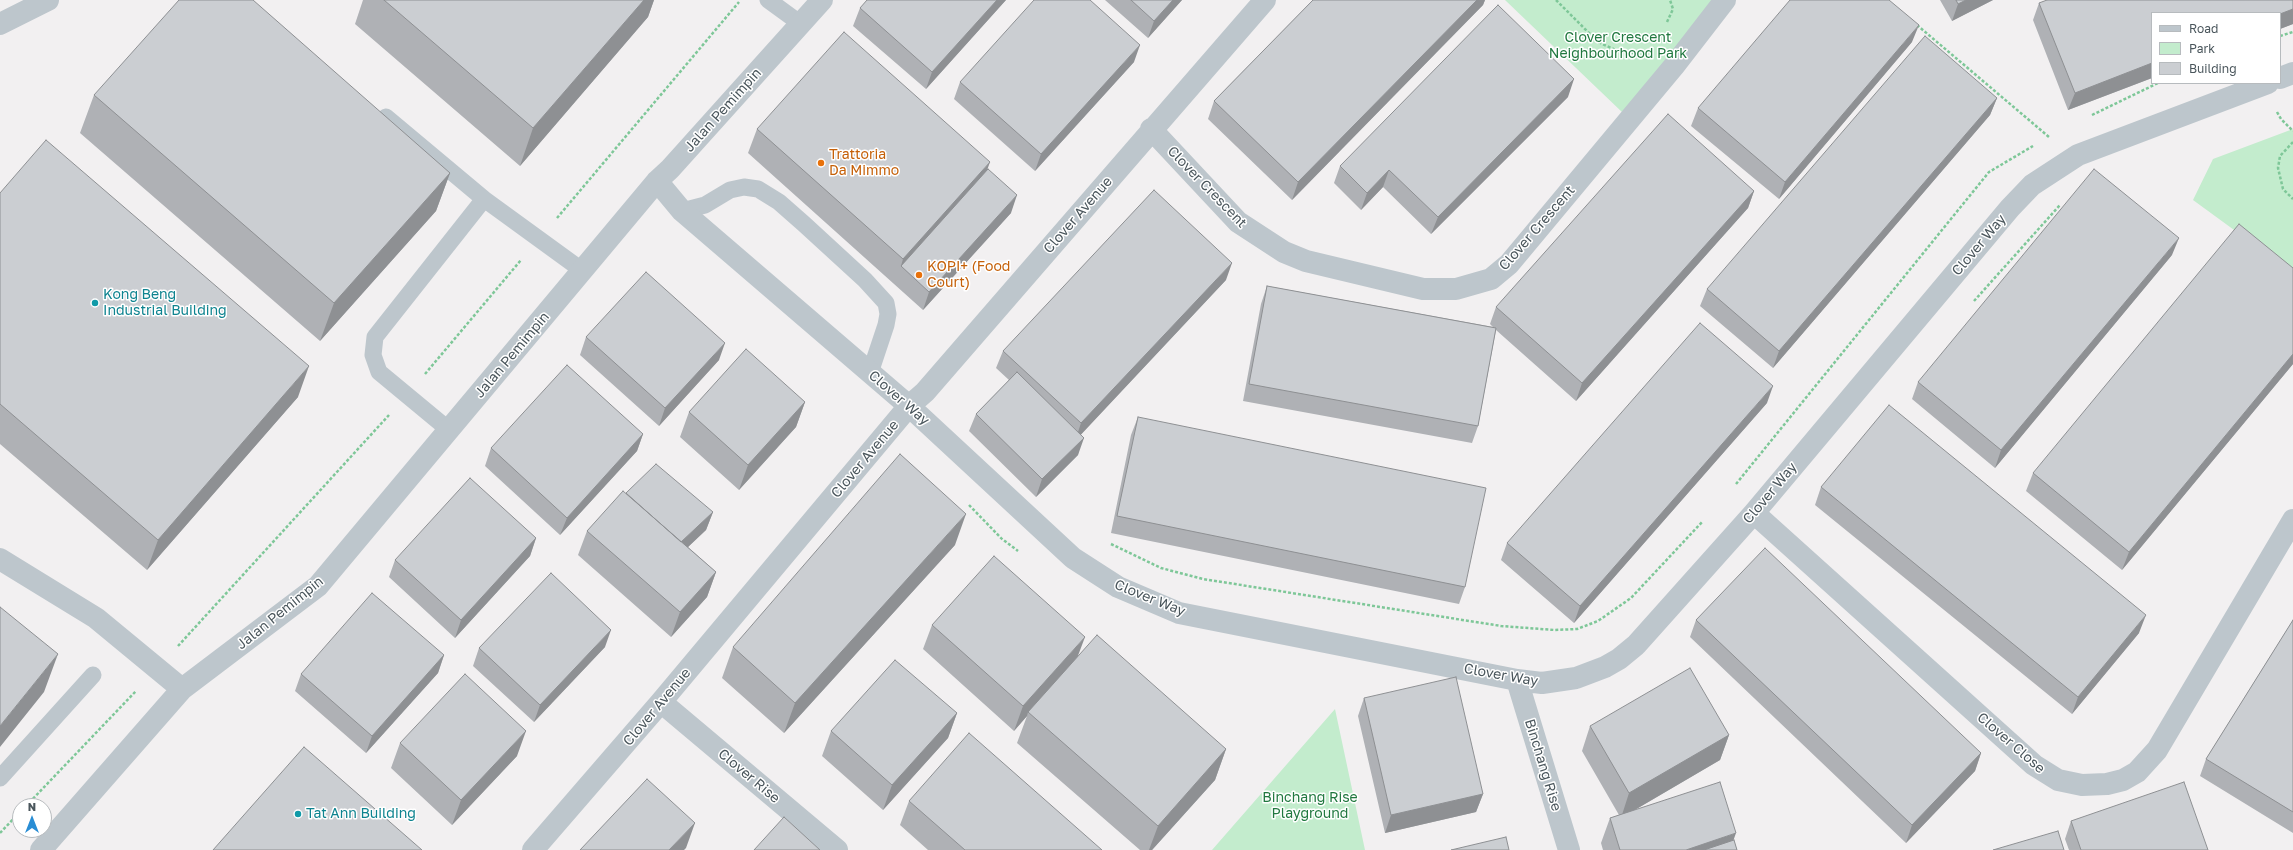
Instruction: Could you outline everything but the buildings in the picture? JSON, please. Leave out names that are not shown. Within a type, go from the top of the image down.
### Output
[{"type":"street","points":[[0,24],[48,0]]},
{"type":"street","name":"Jalan Pemimpin","points":[[41,850],[182,689],[318,586],[583,271],[656,181],[670,169],[822,0]]},
{"type":"street","name":"Clover Avenue","points":[[534,850],[661,702],[909,406],[931,386],[1151,129],[1265,0]]},
{"type":"street","name":"Clover Crescent","points":[[1151,129],[1238,222],[1284,252],[1306,261],[1423,289],[1456,289],[1491,278],[1509,264],[1674,66],[1725,0]]},
{"type":"street","points":[[2281,78],[2293,73]]},
{"type":"street","name":"Clover Way","points":[[656,181],[682,211],[909,406],[1073,558],[1118,587],[1179,612],[1517,680],[1542,683],[1559,682],[1605,667],[1619,659],[1636,645],[1754,514],[2010,208],[2032,186],[2078,155],[2265,84]]},
{"type":"street","name":"Clover Close","points":[[1754,514],[2034,765],[2058,780],[2082,786],[2107,784],[2123,780],[2137,772],[2157,750],[2293,520]]},
{"type":"street","points":[[0,559],[96,618],[182,689]]},
{"type":"street","name":"Binchang Rise","points":[[1517,680],[1569,850]]},
{"type":"street","name":"Clover Rise","points":[[661,702],[837,850]]},
{"type":"lane","points":[[768,0],[801,24]]},
{"type":"lane","points":[[376,109],[484,199],[583,271]]},
{"type":"lane","points":[[682,211],[704,205],[730,190],[744,187],[758,189],[779,202],[865,280],[886,303],[888,314],[886,325],[870,373]]},
{"type":"lane","points":[[449,430],[379,372],[373,355],[375,337],[484,199]]},
{"type":"lane","points":[[0,778],[93,674]]},
{"type":"path","points":[[1556,0],[1598,42],[1618,51],[1650,54],[1674,66]]},
{"type":"path","points":[[1911,20],[2048,137],[2078,155]]},
{"type":"path","points":[[2281,36],[2293,32]]},
{"type":"path","points":[[2089,116],[2156,84]]},
{"type":"path","points":[[2041,140],[2055,133]]},
{"type":"path","points":[[2293,142],[2280,156],[2278,168],[2283,189],[2293,199]]},
{"type":"path","points":[[1733,488],[1988,172],[2035,144]]},
{"type":"path","points":[[1970,306],[2065,202]]},
{"type":"path","points":[[963,500],[1002,539],[1021,553]]},
{"type":"path","points":[[1106,542],[1161,568],[1203,578],[1501,626],[1554,630],[1577,629],[1598,621],[1631,598],[1706,518]]},
{"type":"path","points":[[0,833],[12,820]]},
{"type":"green space","name":"Clover Crescent Neighbourhood Park","points":[[1505,0],[1717,0],[1623,113]]},
{"type":"green space","points":[[2293,129],[2293,273],[2193,200],[2213,159]]},
{"type":"green space","name":"Binchang Rise Playground","points":[[1335,709],[1365,850],[1212,850]]},
{"type":"place","name":"Trattoria Da Mimmo","points":[[821,163]]},
{"type":"place","name":"KOPI+ (Food Court)","points":[[919,275]]},
{"type":"place","name":"Kong Beng Industrial Building","points":[[95,303]]},
{"type":"place","name":"Tat Ann Building","points":[[298,814]]}]
